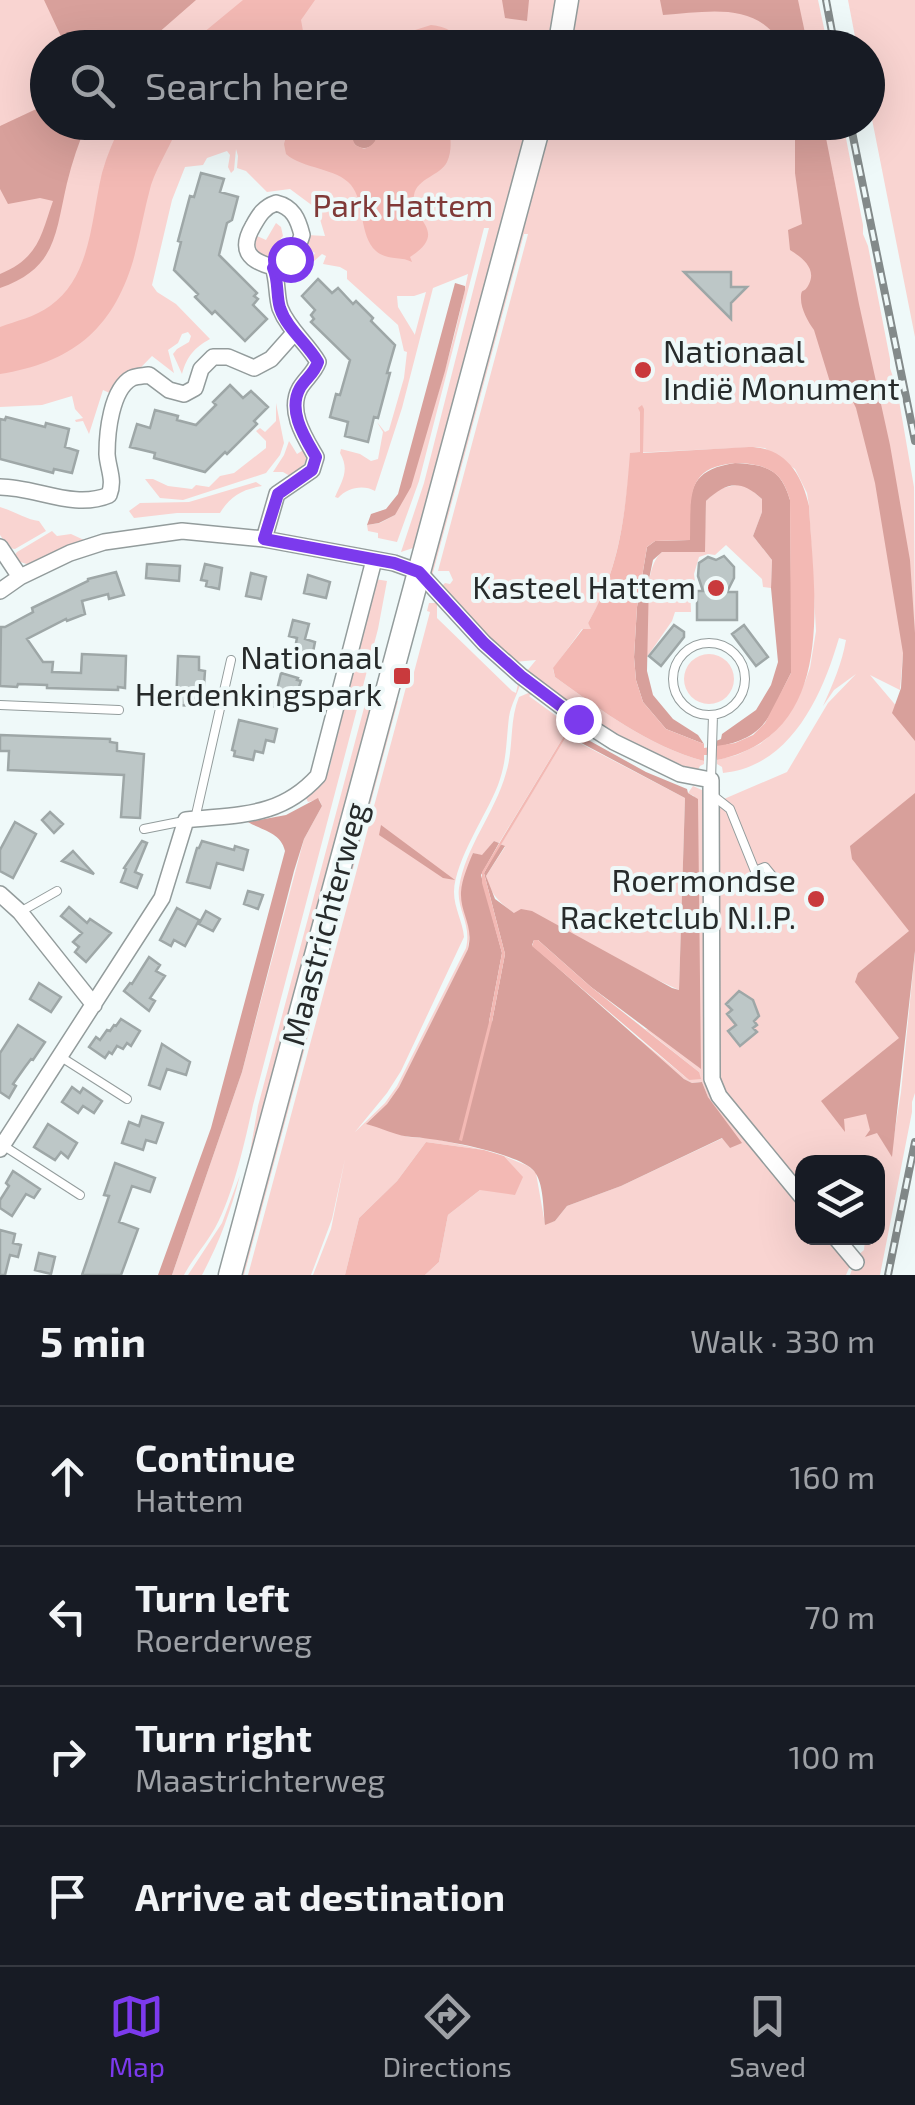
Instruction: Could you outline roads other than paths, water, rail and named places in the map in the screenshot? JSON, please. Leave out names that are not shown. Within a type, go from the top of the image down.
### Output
[{"type":"main road","points":[[562,30],[567,0]]},
{"type":"main road","name":"Maastrichterweg","points":[[230,1275],[535,140]]},
{"type":"street","points":[[264,539],[278,494],[312,470],[316,457],[294,405],[300,387],[314,373],[318,362],[280,308],[273,268]]},
{"type":"street","points":[[0,487],[68,499],[96,500],[109,494],[112,486],[107,454],[114,403],[132,378],[148,375],[169,390],[184,394],[196,388],[202,369],[213,357],[254,368],[271,359],[294,332]]},
{"type":"street","points":[[0,591],[70,553],[104,542],[182,530],[264,539],[394,563],[419,572],[484,643],[578,719],[614,742],[680,774],[711,780],[712,1078],[719,1096],[795,1188]]},
{"type":"street","points":[[0,547],[20,577]]},
{"type":"street","points":[[2,1148],[162,898],[190,820],[271,810],[304,792],[318,776],[374,560]]},
{"type":"street","points":[[0,894],[20,912],[94,1005]]},
{"type":"street","points":[[842,1245],[856,1262]]},
{"type":"lane","points":[[704,643],[716,643],[736,654],[745,674],[740,697],[724,712],[713,715],[689,709],[674,690],[672,677],[682,654],[704,643]]},
{"type":"lane","points":[[144,829],[190,820],[231,660]]},
{"type":"lane","points":[[0,705],[118,710]]},
{"type":"lane","points":[[713,715],[711,780],[730,809],[756,871],[765,867],[778,883]]},
{"type":"lane","points":[[20,912],[57,891]]},
{"type":"lane","points":[[61,1057],[127,1099]]},
{"type":"lane","points":[[2,1148],[80,1195]]},
{"type":"railway","points":[[826,0],[832,30]]},
{"type":"railway","points":[[854,140],[915,441]]},
{"type":"railway","points":[[888,1275],[915,1142]]},
{"type":"place","name":"Nationaal Indië Monument","points":[[643,370]]},
{"type":"place","name":"Kasteel Hattem","points":[[716,588]]},
{"type":"place","name":"Nationaal Herdenkingspark","points":[[402,676]]},
{"type":"place","name":"Roermondse Racketclub N.I.P.","points":[[816,899]]},
{"type":"park label","name":"Park Hattem","points":[[403,206]]}]
